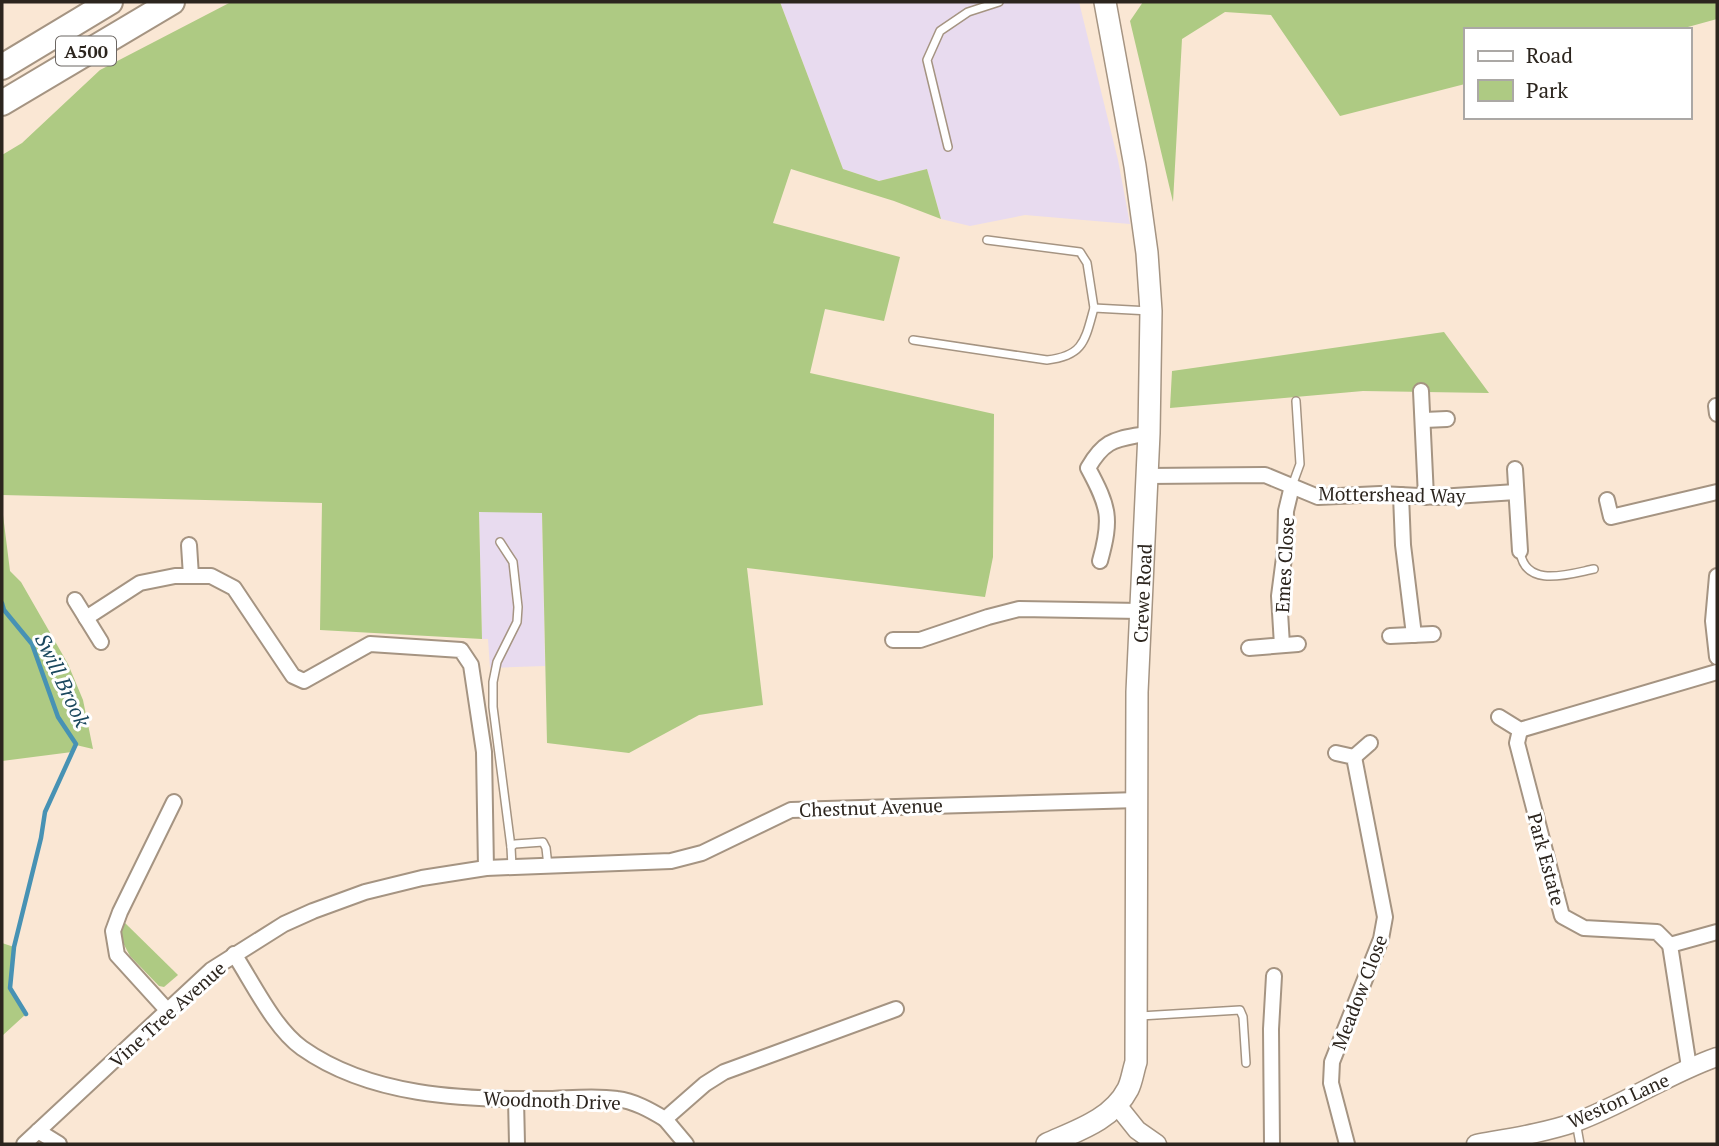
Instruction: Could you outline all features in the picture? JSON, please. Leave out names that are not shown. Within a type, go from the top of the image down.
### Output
[{"type":"highway","name":"A500","points":[[2,67],[110,2]]},
{"type":"highway","name":"A500","points":[[2,103],[172,2]]},
{"type":"main road","name":"Crewe Road","points":[[1047,1144],[1099,1120],[1117,1105],[1129,1087],[1136,1062],[1137,692],[1149,433],[1151,311],[1147,253],[1135,166],[1105,2]]},
{"type":"street","points":[[1422,390],[1426,496]]},
{"type":"street","points":[[1423,420],[1447,419]]},
{"type":"street","points":[[1100,561],[1108,533],[1105,501],[1088,468],[1099,450],[1111,441],[1149,433]]},
{"type":"street","points":[[1515,469],[1520,551]]},
{"type":"street","name":"Mottershead Way","points":[[1147,476],[1265,475],[1318,497],[1516,492]]},
{"type":"street","name":"Emes Close","points":[[1282,645],[1279,596],[1285,550],[1286,510],[1292,486]]},
{"type":"street","points":[[1607,500],[1611,517],[1717,492]]},
{"type":"street","points":[[1401,495],[1414,635]]},
{"type":"street","points":[[189,545],[191,576]]},
{"type":"street","points":[[86,618],[140,583],[176,576],[211,576],[234,588],[293,676],[304,681],[370,644],[461,650],[471,665],[484,752],[486,868]]},
{"type":"street","points":[[1717,576],[1713,621],[1717,657]]},
{"type":"street","points":[[75,600],[101,642]]},
{"type":"street","points":[[893,640],[920,640],[1019,609],[1141,611]]},
{"type":"street","points":[[1390,636],[1433,634]]},
{"type":"street","points":[[1249,648],[1298,644]]},
{"type":"street","points":[[1499,718],[1520,730],[1717,672]]},
{"type":"street","name":"Park Estate","points":[[1520,730],[1517,743],[1562,916],[1584,928],[1657,932],[1670,945]]},
{"type":"street","points":[[1336,753],[1354,757],[1370,743]]},
{"type":"street","name":"Meadow Close","points":[[1347,1144],[1331,1083],[1332,1062],[1381,939],[1385,917],[1354,757]]},
{"type":"street","name":"Chestnut Avenue","points":[[448,873],[486,868],[671,861],[689,858],[780,814],[804,808],[1138,800]]},
{"type":"street","points":[[167,1010],[117,955],[113,931],[174,802]]},
{"type":"street","name":"Vine Tree Avenue","points":[[24,1144],[211,970],[234,954],[284,924],[341,900],[448,873]]},
{"type":"street","points":[[1689,1067],[1670,945],[1717,932]]},
{"type":"street","name":"Woodnoth Drive","points":[[234,954],[276,1020],[301,1048],[352,1075],[393,1087],[460,1097],[617,1099],[646,1108],[665,1119]]},
{"type":"street","points":[[1272,1144],[1270,1029],[1274,976]]},
{"type":"street","points":[[686,1144],[665,1119],[705,1084],[724,1072],[896,1009]]},
{"type":"street","name":"Weston Lane","points":[[1476,1144],[1576,1122],[1618,1104],[1689,1067],[1717,1057]]},
{"type":"street","points":[[516,1099],[517,1144]]},
{"type":"street","points":[[1117,1105],[1137,1130],[1157,1144]]},
{"type":"street","points":[[38,1131],[59,1144]]},
{"type":"lane","points":[[948,147],[927,60],[940,31],[968,12],[999,2]]},
{"type":"lane","points":[[913,341],[1047,360],[1063,358],[1076,352],[1084,341],[1094,308],[1087,263],[1080,252],[987,240]]},
{"type":"lane","points":[[1094,308],[1151,311]]},
{"type":"lane","points":[[1292,486],[1300,464],[1296,401]]},
{"type":"lane","points":[[500,542],[513,562],[518,607],[517,622],[497,662],[493,682],[493,707],[512,867]]},
{"type":"lane","points":[[1520,551],[1521,562],[1532,573],[1551,577],[1594,569]]},
{"type":"lane","points":[[511,847],[515,844],[543,842],[548,866]]},
{"type":"lane","points":[[1136,1016],[1240,1010],[1243,1017],[1246,1063]]},
{"type":"lane","points":[[1576,1122],[1580,1144]]},
{"type":"shaded area","points":[[780,2],[1079,2],[1118,160],[1130,224],[1025,215],[970,226],[941,219],[927,169],[879,181],[843,169]]},
{"type":"shaded area","points":[[479,511],[542,513],[545,666],[490,668],[488,639],[482,639]]},
{"type":"green space","points":[[231,2],[780,2],[843,169],[879,181],[927,169],[941,219],[894,201],[791,169],[773,223],[900,257],[884,321],[825,309],[810,373],[994,414],[993,557],[985,597],[747,568],[763,705],[699,715],[629,753],[547,743],[542,513],[479,512],[482,639],[320,630],[322,503],[2,495],[2,155],[22,143],[100,70]]},
{"type":"green space","points":[[1143,2],[1717,2],[1717,19],[1684,28],[1464,28],[1464,84],[1340,116],[1271,15],[1225,12],[1182,39],[1173,202],[1130,21]]},
{"type":"green space","points":[[1444,332],[1489,393],[1363,391],[1170,408],[1172,371]]},
{"type":"green space","points":[[2,507],[10,571],[21,582],[68,664],[83,700],[93,749],[76,745],[72,752],[2,761]]},
{"type":"green space","points":[[123,921],[178,975],[164,987],[159,986],[130,956],[120,937]]},
{"type":"green space","points":[[2,943],[14,947],[10,988],[26,1014],[2,1036]]},
{"type":"waterway","name":"Swill Brook","points":[[2,603],[4,610],[32,644],[58,717],[76,744],[45,812],[14,947],[10,988],[26,1014]]}]
